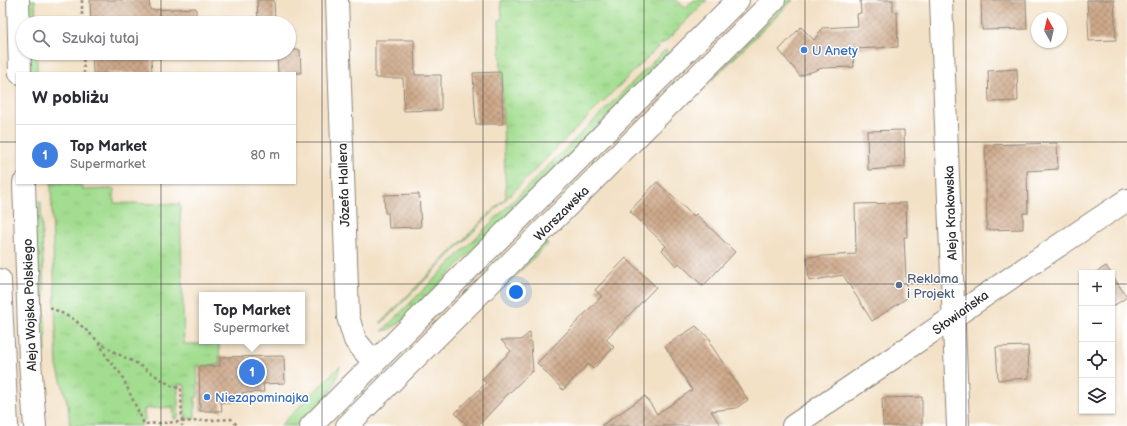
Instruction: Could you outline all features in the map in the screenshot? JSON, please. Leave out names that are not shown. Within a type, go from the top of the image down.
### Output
[{"type":"street","points":[[18,0],[18,16]]},
{"type":"street","name":"Józefa Hallera","points":[[337,0],[348,317],[354,340],[374,363]]},
{"type":"street","name":"Warszawska","points":[[311,426],[738,0]]},
{"type":"street","name":"Warszawska","points":[[348,426],[774,0]]},
{"type":"street","name":"Aleja Krakowska","points":[[941,0],[958,426]]},
{"type":"street","points":[[20,60],[20,72]]},
{"type":"street","name":"Aleja Wojska Polskiego","points":[[24,184],[30,361],[35,426]]},
{"type":"street","name":"Słowiańska","points":[[792,426],[1127,200]]},
{"type":"street","points":[[0,280],[2,374],[7,426]]},
{"type":"path","points":[[82,0],[82,16]]},
{"type":"path","points":[[83,60],[84,72]]},
{"type":"path","points":[[50,307],[75,320],[99,342],[116,353],[136,362],[173,388],[181,388],[182,426]]},
{"type":"path","points":[[99,342],[107,358],[121,374],[144,424],[231,419],[238,426]]},
{"type":"green space","points":[[28,0],[35,0],[36,16],[29,16]]},
{"type":"green space","points":[[501,0],[677,0],[685,8],[694,0],[707,0],[665,42],[661,44],[383,322],[380,323],[506,197],[499,20],[502,19]]},
{"type":"green space","points":[[789,0],[793,0],[700,92],[702,88]]},
{"type":"green space","points":[[665,50],[670,53],[400,323],[388,330],[382,331]]},
{"type":"green space","points":[[30,60],[37,60],[37,72],[31,72]]},
{"type":"green space","points":[[51,184],[82,184],[83,190],[114,189],[114,203],[180,204],[184,344],[219,344],[220,365],[197,366],[198,397],[195,397],[195,418],[185,419],[185,385],[178,384],[178,418],[174,419],[173,407],[144,409],[145,420],[141,421],[142,426],[70,426],[68,405],[57,366]]},
{"type":"green space","points":[[35,202],[41,202],[46,351],[40,351]]},
{"type":"green space","points":[[544,243],[548,244],[504,287],[504,284]]},
{"type":"green space","points":[[340,366],[337,377],[329,394],[318,406],[296,426],[280,426]]},
{"type":"building","points":[[90,0],[149,0],[150,10],[196,8],[196,16],[91,16]]},
{"type":"building","points":[[257,0],[274,0],[275,16],[258,16]]},
{"type":"building","points":[[860,0],[893,0],[893,12],[897,11],[898,47],[853,49],[854,67],[822,68],[800,76],[779,50],[801,27],[814,40],[822,28],[858,26],[857,14],[861,13]]},
{"type":"building","points":[[981,0],[1026,0],[1027,29],[982,30]]},
{"type":"building","points":[[1087,0],[1114,0],[1116,40],[1089,41]]},
{"type":"building","points":[[375,40],[414,40],[415,75],[441,75],[441,110],[404,111],[403,78],[375,78]]},
{"type":"building","points":[[296,50],[300,50],[301,73],[278,72],[277,60],[296,60]]},
{"type":"building","points":[[92,60],[151,60],[152,72],[93,72]]},
{"type":"building","points":[[1017,69],[1018,101],[989,102],[988,71]]},
{"type":"building","points":[[501,72],[503,124],[476,124],[473,73]]},
{"type":"building","points":[[904,130],[905,167],[868,170],[867,131]]},
{"type":"building","points":[[1057,143],[1058,169],[1027,171],[1028,213],[1023,213],[1023,229],[987,230],[985,145]]},
{"type":"building","points":[[657,182],[694,216],[696,214],[735,252],[703,286],[679,263],[676,266],[662,250],[666,246],[630,211]]},
{"type":"building","points":[[419,194],[421,227],[389,228],[388,213],[385,213],[384,195]]},
{"type":"building","points":[[906,203],[907,237],[904,237],[907,298],[872,321],[843,275],[809,281],[807,257],[856,254],[855,204]]},
{"type":"building","points":[[626,258],[656,287],[606,339],[614,347],[593,369],[588,364],[563,390],[537,363],[602,296],[595,290]]},
{"type":"building","points":[[1106,266],[1109,270],[1100,270]]},
{"type":"building","points":[[1115,279],[1127,297],[1115,305]]},
{"type":"building","points":[[696,326],[711,340],[709,342],[748,400],[736,408],[711,411],[721,426],[601,426],[645,396],[657,414],[692,390],[665,346]]},
{"type":"building","points":[[530,332],[533,372],[532,371],[506,396],[478,426],[468,426],[455,413],[486,383],[482,379],[511,351],[501,340],[521,340]]},
{"type":"building","points":[[1028,346],[1029,378],[998,380],[996,347]]},
{"type":"building","points":[[284,356],[285,383],[263,384],[264,392],[242,393],[243,402],[221,402],[222,411],[200,411],[199,366],[220,366],[220,357]]},
{"type":"building","points":[[922,397],[922,426],[883,426],[882,398]]},
{"type":"place","name":"U Anety","points":[[804,50]]},
{"type":"place","name":"Reklama i Projekt","points":[[899,285]]},
{"type":"place","name":"Top Market","points":[[252,372]]},
{"type":"place","name":"Niezapominajka","points":[[207,397]]}]
